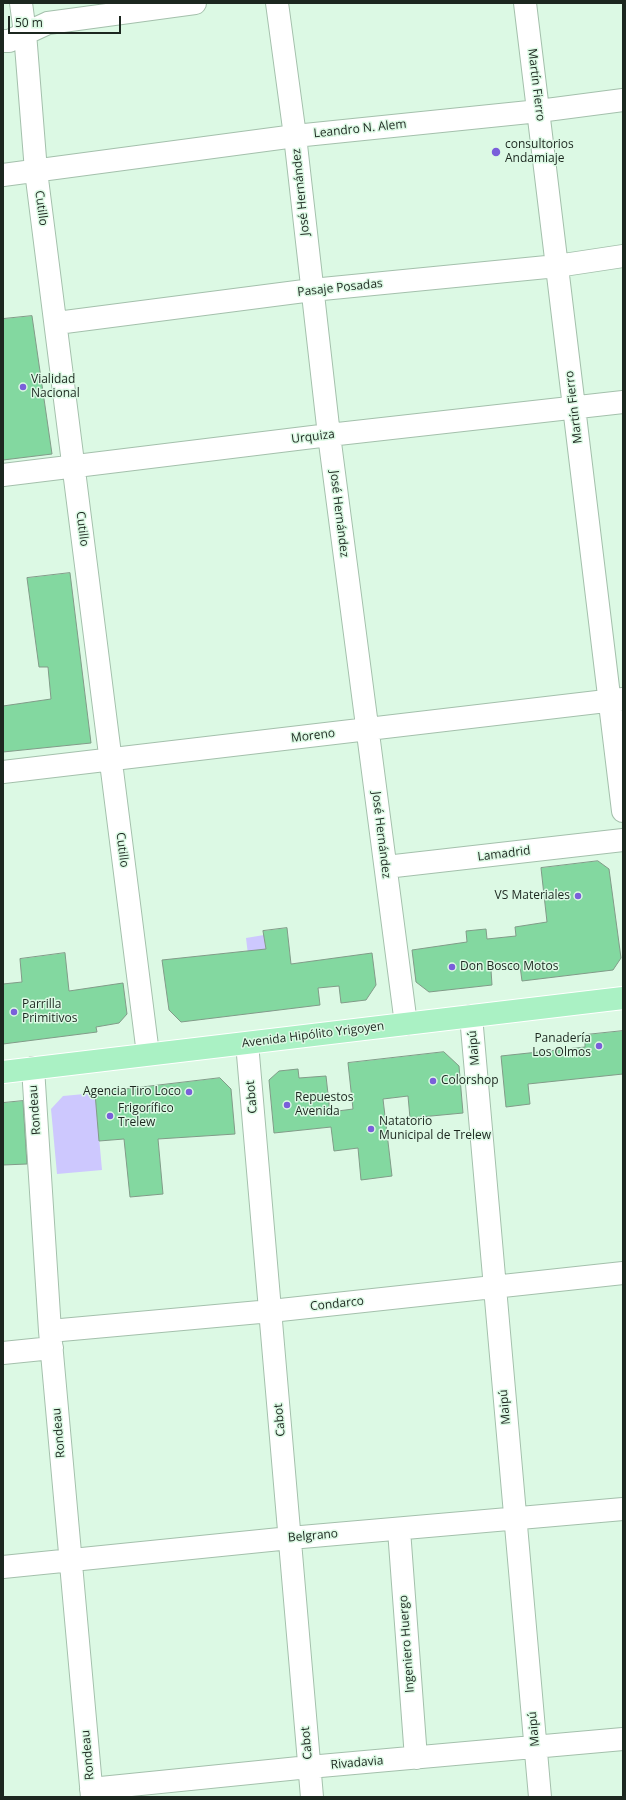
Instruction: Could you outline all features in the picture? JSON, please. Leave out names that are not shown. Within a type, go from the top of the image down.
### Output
[{"type":"main road","name":"Avenida Hipólito Yrigoyen","points":[[3,1072],[623,998]]},
{"type":"street","name":"Cutillo","points":[[21,3],[25,34],[36,171],[57,323],[148,1054]]},
{"type":"street","points":[[3,41],[25,34],[48,23],[195,3]]},
{"type":"street","name":"José Hernández","points":[[277,3],[295,136],[329,435],[406,1024]]},
{"type":"street","name":"Martín Fierro","points":[[525,3],[574,408],[616,700],[623,811]]},
{"type":"street","name":"Leandro N. Alem","points":[[3,175],[295,136],[623,100]]},
{"type":"street","name":"Pasaje Posadas","points":[[57,323],[312,290],[557,266],[623,256]]},
{"type":"street","name":"Urquiza","points":[[3,475],[329,435],[623,402]]},
{"type":"street","name":"Moreno","points":[[3,772],[616,700]]},
{"type":"street","name":"Lamadrid","points":[[386,868],[623,840]]},
{"type":"street","name":"Maipú","points":[[471,1016],[540,1797]]},
{"type":"street","name":"Cabot","points":[[247,1043],[312,1797]]},
{"type":"street","name":"Rondeau","points":[[33,1068],[51,1340],[92,1793]]},
{"type":"street","name":"Condarco","points":[[3,1353],[51,1340],[271,1311],[495,1286],[623,1274]]},
{"type":"street","name":"Belgrano","points":[[3,1567],[290,1538],[399,1530],[623,1509]]},
{"type":"street","name":"Ingeniero Huergo","points":[[399,1530],[416,1758]]},
{"type":"street","name":"Rivadavia","points":[[92,1793],[310,1767],[623,1739]]},
{"type":"shaded area","points":[[264,935],[273,1011],[255,1013],[246,938]]},
{"type":"shaded area","points":[[95,1093],[102,1170],[57,1174],[51,1109],[63,1096]]},
{"type":"building","name":"Vialidad Nacional","points":[[32,316],[52,454],[3,460],[3,319]]},
{"type":"building","points":[[70,573],[91,743],[3,752],[3,706],[51,699],[48,667],[39,667],[27,578]]},
{"type":"building","points":[[598,861],[609,869],[621,958],[613,970],[522,981],[520,966],[491,970],[492,985],[429,992],[416,982],[412,950],[467,942],[466,931],[486,929],[487,939],[516,936],[515,927],[547,922],[541,868]]},
{"type":"building","points":[[287,928],[291,964],[372,953],[376,985],[366,1000],[341,1003],[339,986],[318,988],[320,1005],[181,1022],[169,1010],[162,960],[266,949],[263,931]]},
{"type":"building","points":[[65,953],[69,991],[123,983],[127,1014],[119,1023],[96,1027],[97,1032],[3,1044],[3,984],[22,982],[20,959]]},
{"type":"building","points":[[623,1031],[623,1074],[528,1084],[530,1104],[506,1107],[501,1056],[585,1047],[585,1035]]},
{"type":"building","points":[[444,1052],[459,1066],[463,1113],[410,1118],[408,1096],[383,1099],[392,1176],[361,1180],[358,1148],[334,1151],[331,1127],[274,1133],[269,1080],[279,1071],[298,1069],[299,1078],[326,1076],[330,1112],[353,1109],[348,1063]]},
{"type":"building","points":[[220,1078],[231,1089],[235,1134],[158,1139],[163,1194],[130,1197],[124,1139],[99,1141],[95,1093]]},
{"type":"building","points":[[23,1101],[27,1164],[3,1165],[3,1103]]},
{"type":"place","name":"consultorios Andamiaje","points":[[496,152]]},
{"type":"place","name":"Vialidad Nacional","points":[[23,387]]},
{"type":"place","name":"VS Materiales","points":[[578,896]]},
{"type":"place","name":"Don Bosco Motos","points":[[452,967]]},
{"type":"place","name":"Parrilla Primitivos","points":[[14,1012]]},
{"type":"place","name":"Panadería Los Olmos","points":[[599,1046]]},
{"type":"place","name":"Colorshop","points":[[433,1081]]},
{"type":"place","name":"Agencia Tiro Loco","points":[[189,1092]]},
{"type":"place","name":"Repuestos Avenida","points":[[287,1105]]},
{"type":"place","name":"Frigorífico Trelew","points":[[110,1116]]},
{"type":"place","name":"Natatorio Municipal de Trelew","points":[[371,1129]]}]
